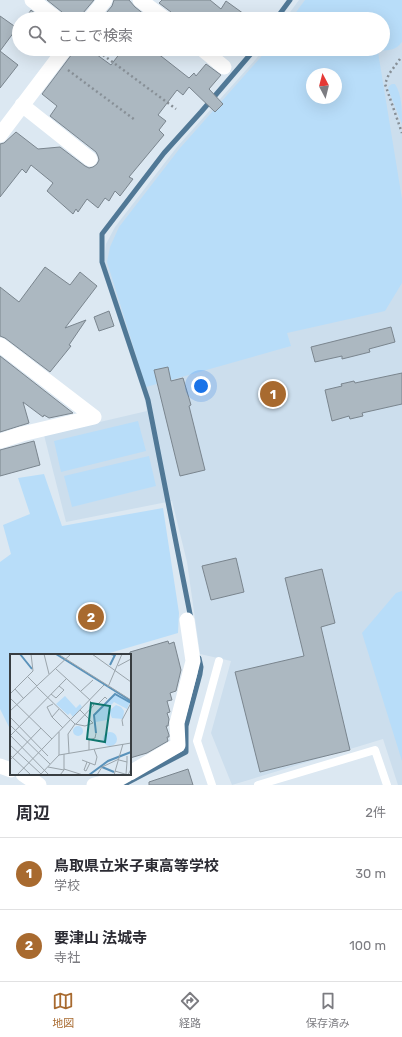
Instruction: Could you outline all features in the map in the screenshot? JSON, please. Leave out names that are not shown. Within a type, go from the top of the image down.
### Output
[{"type":"street","points":[[32,0],[48,12]]},
{"type":"street","points":[[96,12],[105,0]]},
{"type":"street","points":[[148,2],[158,12]]},
{"type":"street","points":[[0,134],[59,56]]},
{"type":"street","points":[[211,56],[224,67]]},
{"type":"street","points":[[22,105],[90,158]]},
{"type":"street","points":[[0,345],[94,417],[22,434],[0,441]]},
{"type":"street","points":[[131,773],[178,745],[177,723],[193,661],[187,620]]},
{"type":"street","points":[[0,766],[10,770]]},
{"type":"street","points":[[24,775],[39,785]]},
{"type":"street","points":[[94,785],[117,780],[127,775]]},
{"type":"lane","points":[[212,785],[197,741],[219,661]]},
{"type":"lane","points":[[258,785],[375,750],[387,785]]},
{"type":"path","points":[[61,56],[135,120]]},
{"type":"path","points":[[104,56],[176,109]]},
{"type":"path","points":[[400,59],[389,74],[385,84],[402,133]]},
{"type":"shaded area","points":[[299,0],[402,0],[402,785],[398,785],[383,739],[232,785],[211,733],[231,661],[200,654],[187,562],[172,501],[66,522],[44,435],[147,411],[140,376],[104,261],[106,244],[115,227],[177,147],[258,56],[390,56],[390,12],[290,12]]},
{"type":"shaded area","points":[[305,0],[402,0],[402,42],[390,50],[390,12],[296,12]]},
{"type":"shaded area","points":[[262,56],[379,56],[402,199],[402,283],[385,311],[287,333],[291,346],[146,387],[107,262],[110,247],[119,227],[180,148]]},
{"type":"shaded area","points":[[392,84],[395,84],[399,93],[402,109],[402,124],[388,89]]},
{"type":"shaded area","points":[[138,421],[146,451],[61,472],[54,441]]},
{"type":"shaded area","points":[[149,456],[156,486],[72,507],[64,476]]},
{"type":"shaded area","points":[[44,474],[62,526],[163,508],[179,613],[178,633],[106,654],[10,654],[10,729],[0,709],[0,562],[11,554],[3,525],[30,514],[18,478]]},
{"type":"shaded area","points":[[402,591],[402,761],[362,633],[396,593]]},
{"type":"building","points":[[47,0],[94,0],[84,12],[62,12]]},
{"type":"building","points":[[114,0],[129,0],[141,12],[107,12],[112,6]]},
{"type":"building","points":[[162,0],[210,0],[221,9],[226,1],[241,12],[171,12],[159,3]]},
{"type":"building","points":[[0,16],[12,24],[12,35],[0,51]]},
{"type":"building","points":[[0,51],[18,65],[0,88]]},
{"type":"building","points":[[70,56],[99,56],[111,65],[118,56],[161,56],[189,78],[194,73],[196,76],[206,64],[221,75],[209,89],[223,104],[215,112],[189,87],[183,95],[177,90],[158,115],[166,121],[159,130],[164,135],[129,177],[133,179],[120,196],[115,191],[109,201],[105,198],[98,208],[87,199],[78,212],[76,209],[73,214],[47,191],[53,183],[31,165],[26,173],[22,169],[0,197],[0,144],[4,143],[16,132],[38,149],[60,147],[89,168],[97,164],[99,160],[96,152],[50,116],[57,106],[42,94]]},
{"type":"building","points":[[45,267],[70,285],[80,272],[97,286],[65,328],[86,320],[69,345],[71,346],[50,372],[5,338],[0,336],[0,287],[19,302]]},
{"type":"building","points":[[109,311],[114,326],[99,331],[94,317]]},
{"type":"building","points":[[391,327],[395,342],[369,349],[370,352],[342,359],[342,356],[315,362],[311,347]]},
{"type":"building","points":[[0,356],[73,413],[49,418],[44,415],[43,417],[23,402],[29,423],[0,432]]},
{"type":"building","points":[[168,367],[171,381],[183,378],[191,405],[189,406],[205,470],[180,476],[154,370]]},
{"type":"building","points":[[402,373],[402,404],[362,413],[363,416],[350,419],[349,416],[332,421],[325,390],[342,386],[341,384],[354,381],[355,383]]},
{"type":"building","points":[[34,441],[40,465],[0,476],[0,450]]},
{"type":"building","points":[[236,558],[244,592],[211,600],[202,566]]},
{"type":"building","points":[[322,569],[335,623],[321,627],[350,750],[260,772],[235,672],[304,656],[285,578]]},
{"type":"building","points":[[168,641],[169,644],[174,642],[181,670],[176,691],[170,693],[172,700],[167,701],[170,712],[167,713],[169,719],[168,726],[166,726],[169,735],[169,737],[167,737],[168,741],[147,753],[131,758],[131,654],[130,652]]},
{"type":"building","points":[[188,769],[193,785],[149,785],[149,782]]},
{"type":"waterway","points":[[281,12],[290,0]]},
{"type":"waterway","points":[[191,619],[148,400],[102,262],[102,234],[164,153],[249,56]]},
{"type":"waterway","points":[[123,785],[186,752],[186,726],[200,674],[201,667],[199,658]]},
{"type":"place","name":"鳥取県立米子東高等学校","points":[[273,394]]},
{"type":"place","name":"要津山 法城寺","points":[[91,617]]}]
